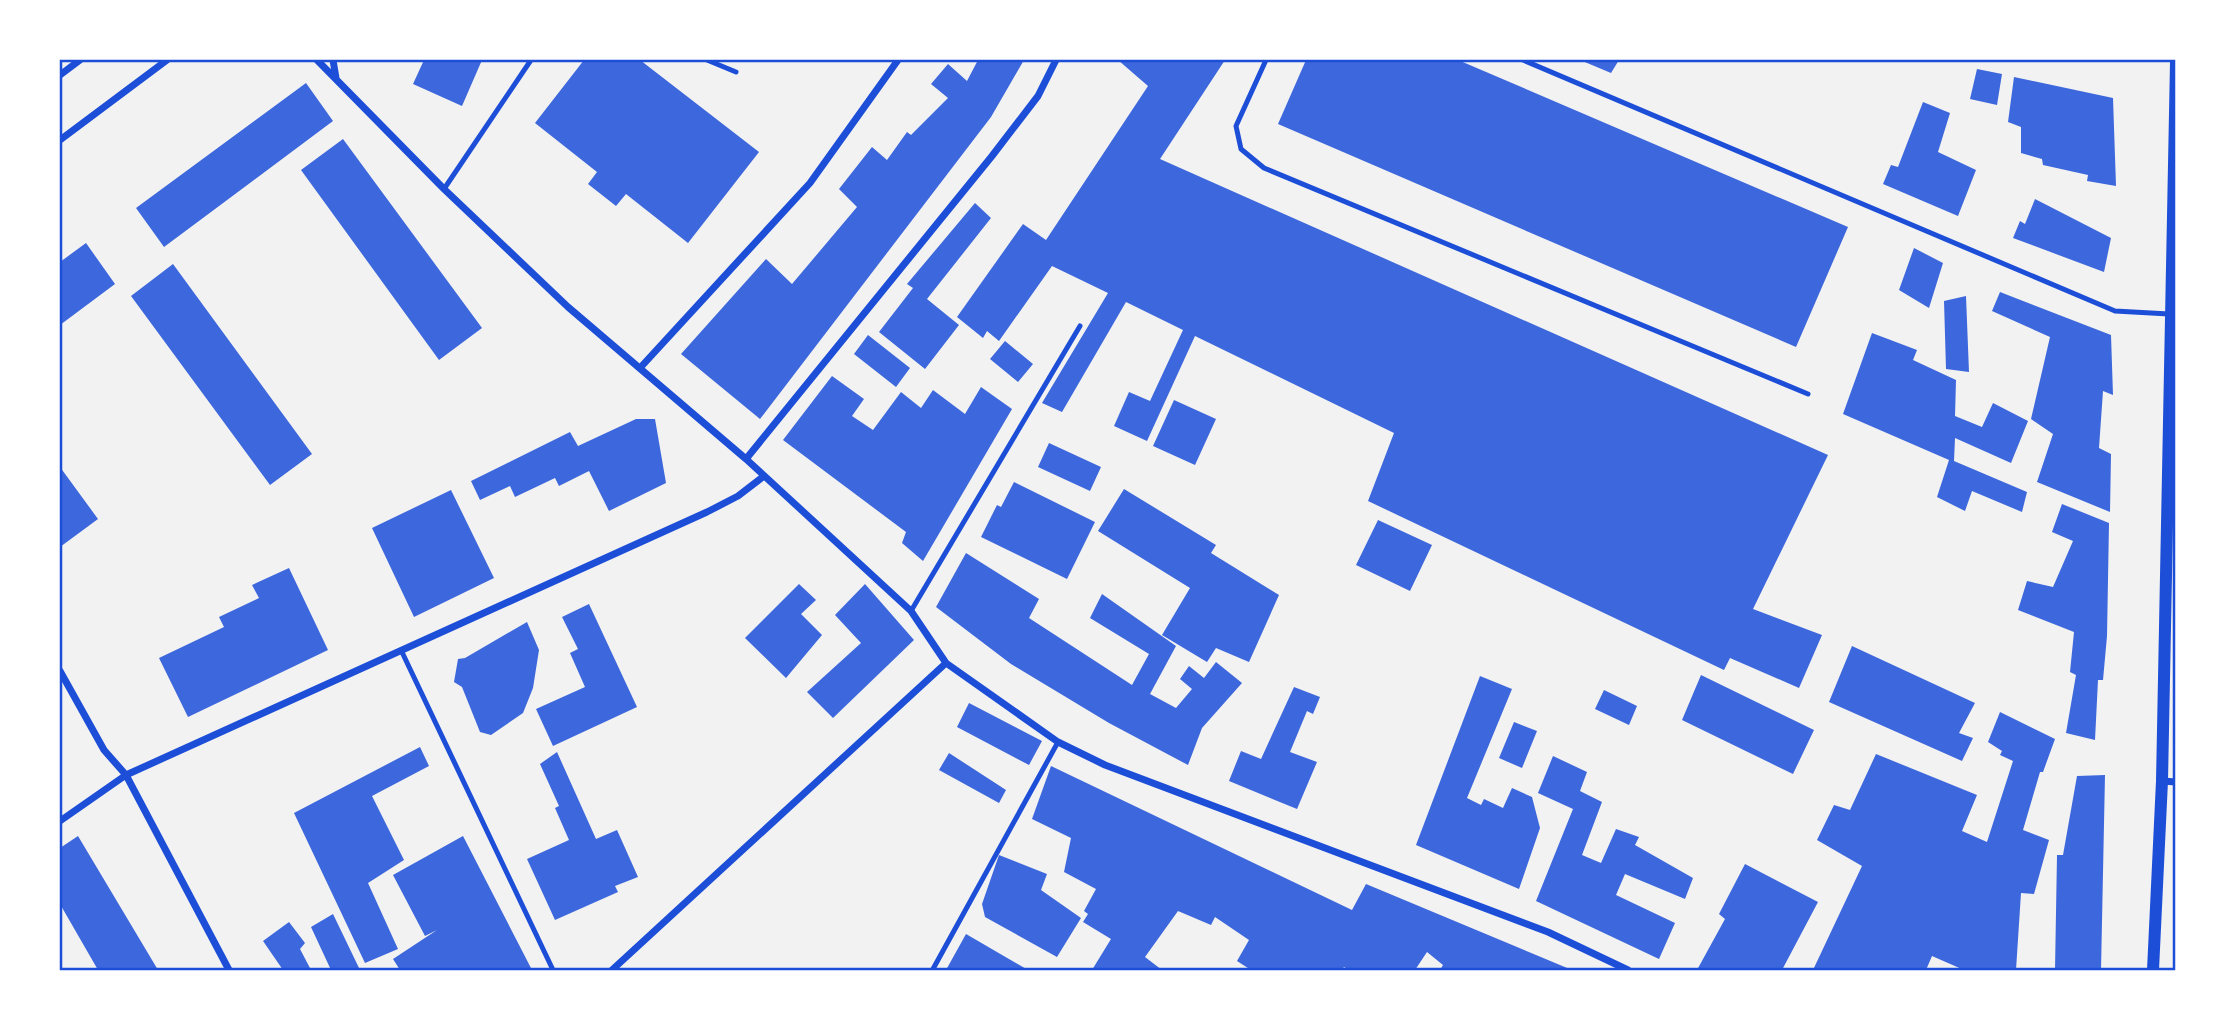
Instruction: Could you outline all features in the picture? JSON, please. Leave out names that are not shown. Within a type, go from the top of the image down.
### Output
[{"type":"street","points":[[60,75],[80,60]]},
{"type":"street","points":[[60,141],[167,60]]},
{"type":"street","points":[[317,60],[444,189],[568,307],[746,459],[911,611],[946,663],[1058,742],[1105,765],[1548,932],[1628,971]]},
{"type":"street","points":[[333,60],[336,79]]},
{"type":"street","points":[[640,368],[810,183],[898,60]]},
{"type":"street","points":[[746,459],[992,156],[1038,96],[1056,60]]},
{"type":"street","points":[[2154,971],[2162,781],[2175,62]]},
{"type":"street","points":[[60,821],[126,775],[707,512],[738,496],[764,476]]},
{"type":"street","points":[[612,971],[946,663]]},
{"type":"street","points":[[60,671],[104,750],[126,775],[229,971]]},
{"type":"street","points":[[2162,781],[2175,782]]},
{"type":"lane","points":[[444,189],[531,60]]},
{"type":"lane","points":[[707,60],[736,72]]},
{"type":"lane","points":[[1266,60],[1236,125],[1241,149],[1264,168],[1808,394]]},
{"type":"lane","points":[[1523,60],[2115,311],[2169,314]]},
{"type":"lane","points":[[911,611],[1080,326]]},
{"type":"lane","points":[[401,650],[553,971]]},
{"type":"lane","points":[[933,969],[1058,742]]},
{"type":"building","points":[[424,60],[482,60],[462,106],[413,84]]},
{"type":"building","points":[[584,60],[640,60],[759,152],[688,243],[626,194],[616,206],[588,184],[597,172],[535,123]]},
{"type":"building","points":[[978,60],[1024,60],[991,117],[760,419],[681,354],[766,259],[792,284],[857,207],[839,189],[872,147],[887,160],[907,132],[911,135],[948,98],[931,84],[948,64],[967,81]]},
{"type":"building","points":[[1118,60],[1225,60],[1160,159],[1828,455],[1753,609],[1822,635],[1799,688],[1730,658],[1724,670],[1368,501],[1394,433],[1195,336],[1147,441],[1114,426],[1129,392],[1150,401],[1183,330],[1126,302],[1062,412],[1042,403],[1108,293],[1052,266],[999,341],[987,331],[983,338],[957,317],[1023,224],[1046,240],[1148,86]]},
{"type":"building","points":[[1306,60],[1458,60],[1848,227],[1796,347],[1278,124]]},
{"type":"building","points":[[1580,60],[1619,60],[1611,73]]},
{"type":"building","points":[[1977,69],[2002,74],[1997,105],[1970,99]]},
{"type":"building","points":[[2014,77],[2113,98],[2116,186],[2087,181],[2088,175],[2043,165],[2042,159],[2021,153],[2021,127],[2008,122]]},
{"type":"building","points":[[306,83],[333,121],[164,247],[136,208]]},
{"type":"building","points":[[1923,102],[1950,113],[1938,152],[1976,170],[1958,216],[1883,184],[1891,165],[1898,167]]},
{"type":"building","points":[[343,139],[482,328],[439,360],[301,170]]},
{"type":"building","points":[[2035,199],[2111,238],[2104,272],[2013,238],[2020,221],[2025,224]]},
{"type":"building","points":[[975,203],[991,218],[927,299],[959,325],[925,369],[879,332],[913,288],[907,284]]},
{"type":"building","points":[[86,243],[115,284],[60,325],[60,262]]},
{"type":"building","points":[[1914,248],[1943,263],[1929,308],[1899,290]]},
{"type":"building","points":[[173,264],[312,454],[270,485],[131,296]]},
{"type":"building","points":[[2000,292],[2111,335],[2113,395],[2103,391],[2099,448],[2111,454],[2110,512],[2037,482],[2053,434],[2031,419],[2050,337],[1992,311]]},
{"type":"building","points":[[1966,296],[1969,372],[1946,369],[1944,301]]},
{"type":"building","points":[[1872,333],[1917,350],[1913,360],[1956,380],[1955,416],[1982,427],[1993,403],[2028,421],[2011,463],[1955,438],[1954,461],[2027,492],[2022,512],[1972,491],[1965,511],[1937,497],[1949,460],[1843,414]]},
{"type":"building","points":[[868,335],[910,368],[896,387],[854,354]]},
{"type":"building","points":[[1005,341],[1033,364],[1018,382],[990,359]]},
{"type":"building","points":[[832,376],[864,399],[852,416],[873,430],[901,392],[921,408],[933,390],[965,414],[981,387],[1012,409],[923,561],[902,543],[906,532],[783,440]]},
{"type":"building","points":[[1174,400],[1216,419],[1195,465],[1153,446]]},
{"type":"building","points":[[636,419],[655,419],[666,483],[609,511],[589,471],[559,486],[555,478],[515,497],[510,486],[480,500],[471,481],[570,432],[578,446]]},
{"type":"building","points":[[1049,443],[1101,467],[1090,491],[1038,467]]},
{"type":"building","points":[[60,467],[98,519],[60,547]]},
{"type":"building","points":[[1014,482],[1095,522],[1067,579],[981,537],[997,505],[1001,507]]},
{"type":"building","points":[[1124,489],[1216,545],[1211,553],[1279,595],[1249,662],[1216,648],[1207,662],[1162,635],[1190,588],[1098,531]]},
{"type":"building","points":[[451,490],[494,578],[414,617],[372,528]]},
{"type":"building","points":[[2062,504],[2109,523],[2107,636],[2103,680],[2098,680],[2095,740],[2066,733],[2076,675],[2070,672],[2074,632],[2018,610],[2027,581],[2053,587],[2073,541],[2052,532]]},
{"type":"building","points":[[1378,520],[1432,545],[1410,591],[1356,565]]},
{"type":"building","points":[[966,553],[1039,599],[1029,618],[1132,685],[1149,654],[1090,618],[1102,594],[1176,646],[1150,694],[1176,708],[1192,689],[1180,679],[1189,666],[1204,678],[1216,662],[1242,683],[1202,728],[1188,765],[1109,723],[1011,664],[936,607]]},
{"type":"building","points":[[289,568],[328,650],[188,717],[159,658],[224,627],[219,617],[259,598],[252,585]]},
{"type":"building","points":[[799,584],[816,600],[801,614],[822,635],[786,678],[745,638]]},
{"type":"building","points":[[865,584],[914,640],[833,718],[807,692],[861,643],[835,615]]},
{"type":"building","points":[[589,604],[637,707],[553,746],[536,709],[585,687],[570,653],[578,649],[562,617]]},
{"type":"building","points":[[527,622],[539,650],[533,688],[523,713],[491,735],[480,732],[462,687],[454,682],[458,659],[465,658]]},
{"type":"building","points":[[1852,646],[1975,703],[1959,733],[1973,738],[1962,761],[1829,702]]},
{"type":"building","points":[[1701,675],[1814,730],[1793,774],[1682,720]]},
{"type":"building","points":[[1480,676],[1512,689],[1467,798],[1481,805],[1484,799],[1503,808],[1512,788],[1532,797],[1540,828],[1519,889],[1416,845]]},
{"type":"building","points":[[1294,687],[1320,697],[1313,714],[1307,711],[1290,752],[1317,762],[1297,809],[1229,781],[1241,751],[1261,759]]},
{"type":"building","points":[[1604,690],[1637,706],[1629,725],[1595,709]]},
{"type":"building","points":[[969,703],[1042,741],[1029,765],[957,727]]},
{"type":"building","points":[[2000,712],[2055,739],[2043,772],[2040,772],[2023,830],[2049,840],[2034,894],[2021,893],[2016,970],[1964,970],[1932,956],[1926,970],[1813,970],[1862,866],[1817,840],[1834,805],[1850,810],[1876,754],[1977,795],[1962,831],[1987,842],[2013,761],[2000,755],[2002,751],[1988,742]]},
{"type":"building","points":[[1514,722],[1537,731],[1522,768],[1499,758]]},
{"type":"building","points":[[420,747],[429,766],[372,796],[404,860],[368,883],[398,949],[365,963],[294,813]]},
{"type":"building","points":[[557,752],[596,839],[617,830],[638,877],[615,886],[618,892],[555,920],[527,859],[569,840],[555,808],[559,806],[540,764]]},
{"type":"building","points":[[949,753],[1006,790],[999,803],[939,770]]},
{"type":"building","points":[[1553,756],[1587,772],[1580,791],[1602,802],[1582,855],[1601,863],[1616,829],[1639,837],[1635,845],[1693,878],[1685,899],[1625,874],[1616,895],[1675,923],[1659,959],[1536,901],[1573,809],[1538,793]]},
{"type":"building","points":[[1051,766],[1352,910],[1366,884],[1572,970],[1440,970],[1443,965],[1427,952],[1415,970],[1349,970],[1344,967],[1342,970],[1251,970],[1237,961],[1249,940],[1215,917],[1211,925],[1178,911],[1145,957],[1162,970],[1092,970],[1111,939],[1083,922],[1088,914],[1084,911],[1096,889],[1064,872],[1071,838],[1032,819]]},
{"type":"building","points":[[2105,775],[2101,970],[2055,970],[2057,855],[2063,855],[2077,776]]},
{"type":"building","points":[[78,836],[158,970],[98,970],[60,904],[60,848]]},
{"type":"building","points":[[463,836],[532,970],[400,970],[393,959],[437,930],[425,936],[393,875]]},
{"type":"building","points":[[999,855],[1047,874],[1041,890],[1081,918],[1057,957],[985,917],[982,904]]},
{"type":"building","points":[[1745,864],[1818,902],[1782,970],[1697,970],[1725,919],[1719,914]]},
{"type":"building","points":[[333,914],[360,970],[331,970],[311,927]]},
{"type":"building","points":[[289,922],[305,943],[300,949],[311,970],[283,970],[263,941]]},
{"type":"building","points":[[966,934],[1028,970],[946,970]]}]
